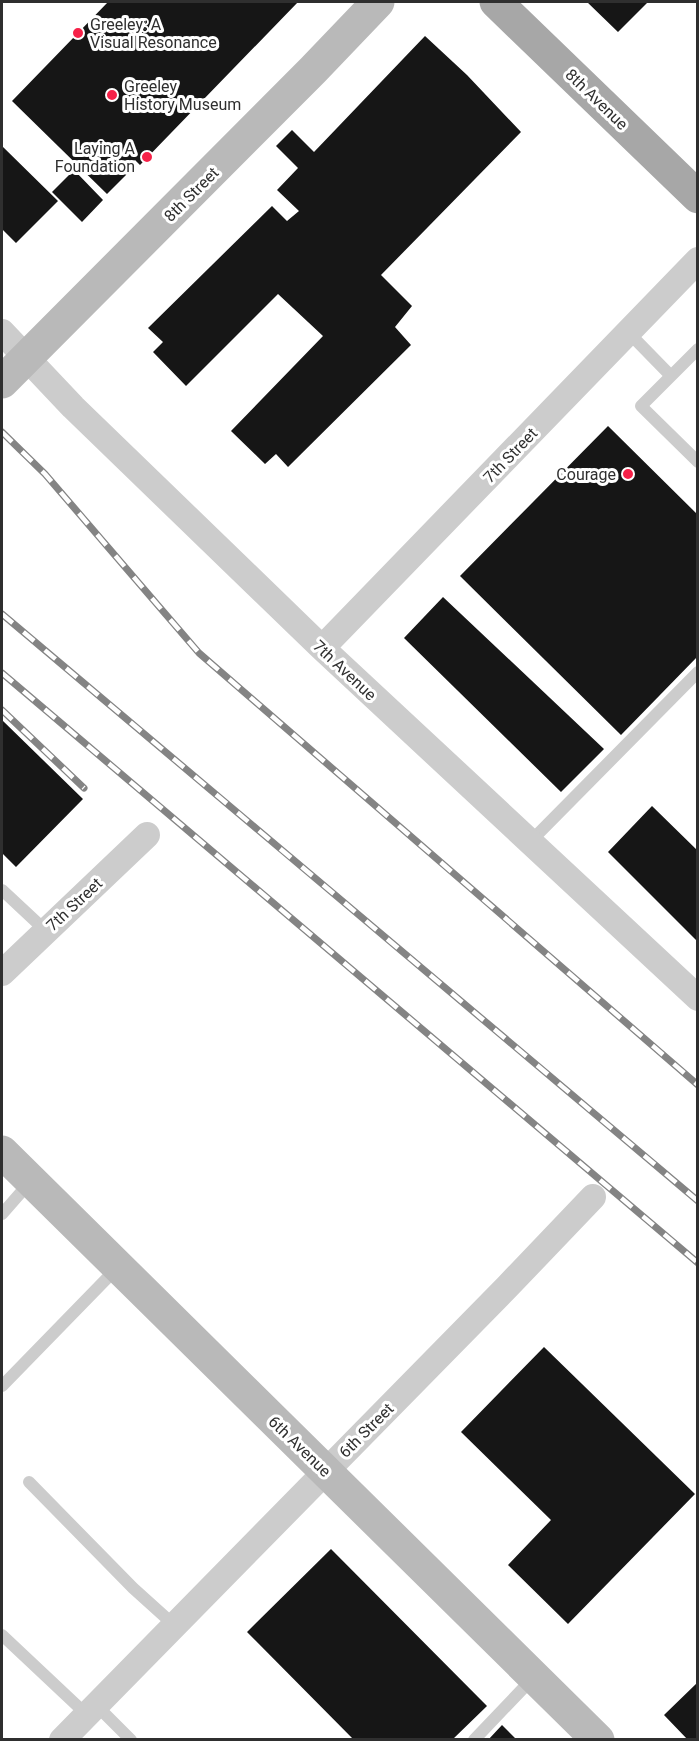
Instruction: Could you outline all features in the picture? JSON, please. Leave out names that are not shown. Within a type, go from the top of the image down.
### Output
[{"type":"main road","name":"8th Avenue","points":[[496,2],[698,197]]},
{"type":"street","name":"8th Street","points":[[2,382],[378,2]]},
{"type":"street","name":"7th Street","points":[[322,648],[698,260]]},
{"type":"street","name":"7th Avenue","points":[[2,332],[73,407],[322,648],[698,998]]},
{"type":"street","name":"7th Street","points":[[2,973],[147,835]]},
{"type":"street","name":"6th Avenue","points":[[2,1152],[598,1740]]},
{"type":"street","name":"6th Street","points":[[62,1740],[593,1197]]},
{"type":"lane","points":[[629,333],[671,376]]},
{"type":"lane","points":[[698,349],[641,406],[698,462]]},
{"type":"lane","points":[[530,842],[698,672]]},
{"type":"lane","points":[[2,890],[46,931]]},
{"type":"lane","points":[[2,1214],[31,1181]]},
{"type":"lane","points":[[2,1386],[118,1267]]},
{"type":"lane","points":[[29,1482],[133,1588],[174,1625]]},
{"type":"lane","points":[[2,1635],[131,1740]]},
{"type":"lane","points":[[474,1740],[535,1677]]},
{"type":"building","name":"Greeley History Museum","points":[[108,2],[298,2],[140,165],[135,160],[129,166],[132,169],[107,194],[12,101]]},
{"type":"building","points":[[587,2],[648,2],[618,32]]},
{"type":"building","points":[[425,36],[467,75],[521,132],[381,275],[412,306],[395,327],[411,345],[288,467],[276,454],[265,464],[231,431],[323,336],[278,294],[186,386],[153,352],[163,342],[148,328],[272,206],[287,221],[299,211],[277,190],[298,168],[276,146],[292,130],[314,152]]},
{"type":"building","points":[[2,146],[58,201],[16,243],[2,229]]},
{"type":"building","points":[[74,170],[103,200],[82,222],[52,192]]},
{"type":"building","points":[[608,426],[698,515],[698,656],[621,735],[460,576]]},
{"type":"building","points":[[443,597],[604,749],[561,792],[404,638]]},
{"type":"building","points":[[2,720],[83,799],[16,867],[2,853]]},
{"type":"building","points":[[652,806],[698,851],[698,942],[608,852]]},
{"type":"building","points":[[544,1347],[695,1494],[568,1624],[508,1565],[551,1520],[461,1432]]},
{"type":"building","points":[[331,1549],[487,1706],[452,1740],[354,1740],[247,1632]]},
{"type":"building","points":[[698,1682],[698,1740],[688,1740],[664,1715]]},
{"type":"building","points":[[502,1725],[517,1740],[488,1740]]},
{"type":"railway","points":[[2,432],[45,474],[199,653],[698,1085]]},
{"type":"railway","points":[[2,614],[698,1201]]},
{"type":"railway","points":[[2,673],[698,1263]]},
{"type":"railway","points":[[2,710],[84,788]]},
{"type":"place","name":"Greeley: A Visual Resonance","points":[[78,33]]},
{"type":"place","name":"Greeley History Museum","points":[[112,95]]},
{"type":"place","name":"Laying A Foundation","points":[[147,157]]},
{"type":"place","name":"Courage","points":[[628,474]]}]
